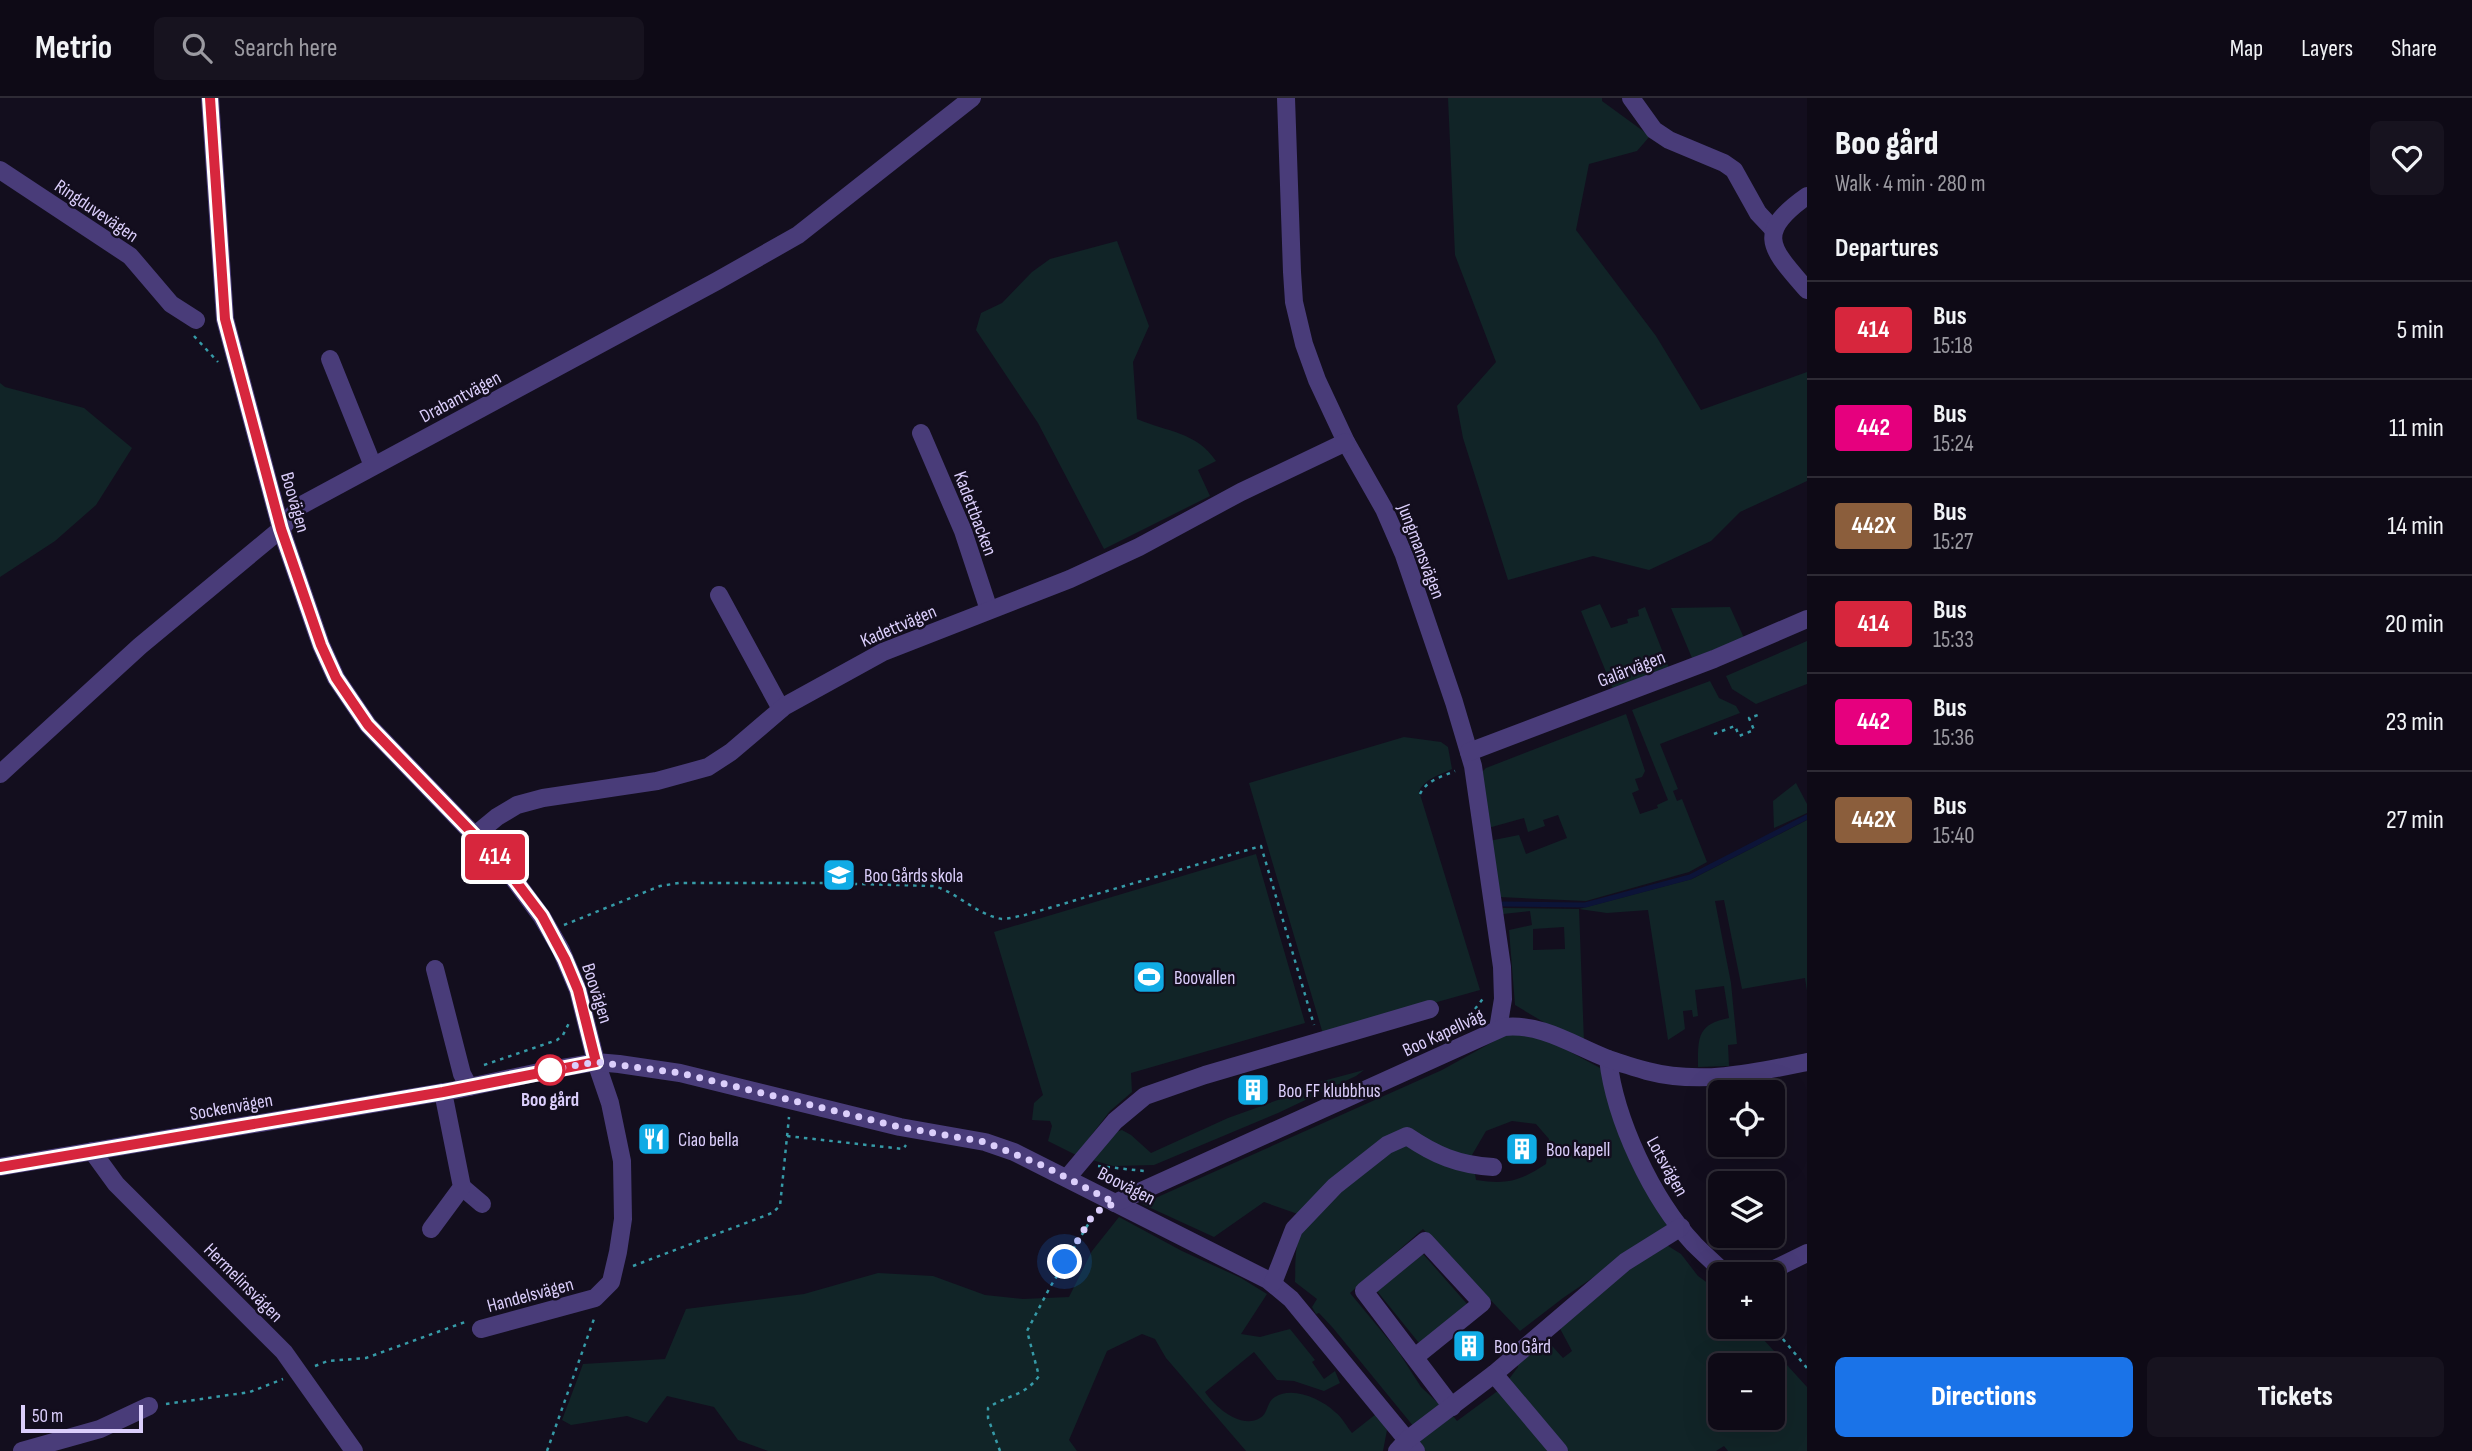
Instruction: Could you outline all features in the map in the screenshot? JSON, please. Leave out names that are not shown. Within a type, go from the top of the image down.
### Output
[{"type":"street","name":"Boovägen","points":[[210,98],[225,319],[281,529],[321,645],[336,678],[368,725],[505,867],[542,916],[561,950],[580,996],[596,1062],[680,1073],[900,1127],[985,1142],[1014,1152],[1273,1283],[1298,1307],[1407,1447]]},
{"type":"street","name":"Drabantvägen","points":[[0,774],[140,646],[281,529],[300,506],[705,288],[798,235],[972,98]]},
{"type":"street","name":"Jungmansvägen","points":[[1286,98],[1294,302],[1309,360],[1346,442],[1384,509],[1405,555],[1466,761],[1502,967],[1503,999],[1498,1029]]},
{"type":"street","points":[[1631,98],[1654,130],[1679,145],[1724,163],[1734,170],[1758,213],[1774,230]]},
{"type":"street","name":"Ringduvevägen","points":[[0,170],[130,256],[171,304],[196,320]]},
{"type":"street","points":[[1807,197],[1778,220],[1773,243],[1778,256],[1807,290]]},
{"type":"street","points":[[330,359],[373,466]]},
{"type":"street","name":"Kadettbacken","points":[[921,433],[963,531],[989,610]]},
{"type":"street","name":"Kadettvägen","points":[[474,836],[517,805],[543,798],[657,781],[708,767],[732,752],[781,709],[883,652],[1050,588],[1139,547],[1241,492],[1346,442]]},
{"type":"street","points":[[719,595],[781,709]]},
{"type":"street","name":"Galärvägen","points":[[1466,761],[1807,619]]},
{"type":"street","points":[[435,969],[462,1074],[470,1087]]},
{"type":"street","points":[[1067,1178],[1115,1121],[1144,1096],[1205,1075],[1430,1009]]},
{"type":"street","name":"Boo Kapellväg","points":[[1115,1203],[1321,1112],[1498,1029],[1518,1026],[1532,1028],[1608,1059],[1664,1075],[1717,1078],[1807,1062]]},
{"type":"street","name":"Lotsvägen","points":[[1608,1059],[1610,1077],[1637,1159],[1681,1227],[1713,1262]]},
{"type":"street","points":[[596,1062],[610,1103],[622,1161],[623,1220],[611,1282]]},
{"type":"street","name":"Sockenvägen","points":[[0,1167],[443,1092],[596,1062]]},
{"type":"street","points":[[443,1092],[462,1187],[482,1204]]},
{"type":"street","points":[[1273,1283],[1294,1228],[1335,1186],[1387,1145],[1407,1136],[1433,1154],[1471,1166],[1493,1167]]},
{"type":"street","name":"Hermelinsvägen","points":[[92,1151],[116,1184],[284,1352],[354,1451]]},
{"type":"street","points":[[431,1229],[462,1187]]},
{"type":"street","points":[[1407,1447],[1625,1262],[1681,1227]]},
{"type":"street","points":[[1415,1357],[1482,1303],[1425,1241],[1364,1292],[1452,1407]]},
{"type":"street","points":[[1785,1264],[1807,1253]]},
{"type":"street","name":"Handelsvägen","points":[[476,1324],[595,1298],[611,1282]]},
{"type":"street","points":[[1494,1374],[1559,1451]]},
{"type":"street","points":[[22,1451],[100,1429],[149,1406]]},
{"type":"path","points":[[196,320],[189,326],[198,341],[225,368],[237,366]]},
{"type":"path","points":[[1714,734],[1735,726],[1739,736],[1754,730],[1749,718],[1758,715]]},
{"type":"path","points":[[1420,794],[1424,786],[1466,761]]},
{"type":"path","points":[[563,925],[660,886],[679,883],[934,886],[946,890],[967,905],[1003,919],[1025,915],[1261,846],[1319,1042]]},
{"type":"path","points":[[566,1029],[570,1016]]},
{"type":"path","points":[[611,1282],[634,1265],[772,1213],[780,1206],[791,1100]]},
{"type":"path","points":[[1000,1451],[988,1418],[988,1408],[1001,1400],[1017,1396],[1039,1376],[1027,1331],[1091,1218],[1098,1211],[1115,1203]]},
{"type":"path","points":[[547,1451],[596,1313]]},
{"type":"path","points":[[149,1406],[250,1392],[328,1361],[366,1358],[445,1328],[476,1324]]},
{"type":"path","points":[[1783,1339],[1807,1368]]},
{"type":"green space","points":[[1448,98],[1602,98],[1602,101],[1650,136],[1637,151],[1589,164],[1576,230],[1656,336],[1701,410],[1807,372],[1807,481],[1740,512],[1711,541],[1649,570],[1593,556],[1508,580],[1463,438],[1457,406],[1496,362],[1455,255]]},
{"type":"green space","points":[[1117,241],[1149,326],[1133,362],[1137,419],[1191,438],[1216,461],[1198,470],[1210,496],[1104,549],[1038,423],[976,330],[981,313],[1002,303],[1032,272],[1050,259]]},
{"type":"green space","points":[[0,383],[5,387],[84,408],[132,448],[96,505],[55,541],[0,577]]},
{"type":"green space","points":[[1600,604],[1611,628],[1628,623],[1627,619],[1639,616],[1638,610],[1645,607],[1669,668],[1613,689],[1581,611]]},
{"type":"green space","points":[[1730,607],[1744,638],[1692,658],[1671,608]]},
{"type":"green space","points":[[1807,641],[1807,684],[1756,704],[1732,689],[1726,676]]},
{"type":"green space","points":[[1710,681],[1719,698],[1736,706],[1740,713],[1660,744],[1678,789],[1673,791],[1677,801],[1682,799],[1707,862],[1689,872],[1586,901],[1499,897],[1489,841],[1519,835],[1526,854],[1567,838],[1558,815],[1543,820],[1545,826],[1528,832],[1524,818],[1488,828],[1481,773],[1486,768],[1626,714],[1645,771],[1642,777],[1635,779],[1639,790],[1632,793],[1640,814],[1658,808],[1657,805],[1668,800],[1632,710]]},
{"type":"green space","points":[[1404,737],[1441,742],[1448,747],[1452,769],[1429,780],[1419,791],[1480,990],[1323,1034],[1249,783]]},
{"type":"green space","points":[[1796,783],[1807,804],[1807,813],[1774,828],[1773,801]]},
{"type":"green space","points":[[1807,820],[1807,991],[1805,978],[1742,989],[1724,900],[1715,901],[1731,983],[1737,1044],[1728,1045],[1729,1066],[1698,1067],[1699,1040],[1705,1028],[1729,1018],[1724,986],[1695,990],[1698,1016],[1693,1017],[1692,1010],[1683,1011],[1685,1029],[1668,1040],[1648,910],[1607,913],[1579,909],[1692,879]]},
{"type":"green space","name":"Boovallen","points":[[1256,854],[1305,1023],[1131,1073],[1132,1092],[1110,1111],[1076,1155],[1048,1141],[1052,1126],[1050,1121],[1032,1120],[1034,1103],[1043,1095],[994,932]]},
{"type":"green space","points":[[1503,908],[1579,909],[1584,1042],[1570,1038],[1515,1005],[1509,930],[1532,925],[1530,911],[1503,914]],"holes":[[[1564,927],[1565,949],[1533,950],[1533,929]]]},
{"type":"green space","points":[[1507,1034],[1528,1034],[1550,1041],[1602,1069],[1670,1225],[1563,1298],[1520,1331],[1423,1229],[1350,1293],[1398,1351],[1421,1387],[1439,1404],[1437,1410],[1414,1427],[1333,1328],[1319,1313],[1316,1314],[1312,1307],[1317,1299],[1295,1282],[1299,1239],[1301,1232],[1312,1219],[1264,1202],[1214,1237],[1142,1204],[1442,1070]],"holes":[[[1512,1121],[1536,1124],[1549,1139],[1546,1164],[1513,1180],[1476,1180],[1472,1155],[1486,1131]]]},
{"type":"green space","points":[[1364,1070],[1278,1113],[1154,1165],[1113,1166],[1092,1160],[1116,1132],[1122,1130],[1151,1153],[1228,1118],[1289,1096],[1308,1085]]},
{"type":"green space","points":[[1119,1217],[1182,1251],[1241,1278],[1267,1294],[1241,1334],[1260,1337],[1290,1329],[1315,1360],[1312,1362],[1324,1379],[1335,1371],[1340,1383],[1324,1391],[1294,1381],[1277,1380],[1254,1352],[1205,1392],[1221,1410],[1237,1419],[1253,1421],[1263,1416],[1275,1397],[1298,1393],[1335,1412],[1352,1433],[1376,1414],[1387,1430],[1383,1451],[1246,1451],[1166,1358],[1155,1339],[1142,1334],[1107,1351],[1069,1440],[1077,1451],[768,1451],[738,1440],[714,1407],[667,1396],[647,1423],[627,1416],[571,1425],[562,1420],[583,1364],[665,1359],[686,1309],[804,1294],[878,1273],[933,1276],[985,1295],[1023,1299],[1069,1297],[1092,1251]]},
{"type":"green space","points":[[1665,1244],[1681,1254],[1698,1276],[1708,1283],[1708,1339],[1763,1339],[1776,1353],[1708,1353],[1708,1430],[1785,1430],[1785,1363],[1807,1387],[1807,1451],[1728,1451],[1724,1446],[1716,1451],[1565,1451],[1506,1383],[1518,1367],[1516,1359],[1544,1337],[1563,1358],[1572,1351],[1557,1323],[1620,1271]]},
{"type":"green space","points":[[1423,1254],[1467,1304],[1419,1343],[1377,1291]]},
{"type":"green space","points":[[1499,1390],[1552,1451],[1423,1451],[1417,1443],[1453,1416],[1457,1421]]},
{"type":"waterway","points":[[1503,904],[1585,905],[1690,877],[1807,817]]},
{"type":"bus line","name":"414","points":[[0,1167],[443,1092],[596,1062],[578,990],[542,916],[505,867],[368,725],[336,678],[321,645],[281,529],[225,319],[210,98]]},
{"type":"place","name":"Boo Gårds skola","points":[[839,875]]},
{"type":"place","name":"Boovallen","points":[[1149,977]]},
{"type":"place","name":"Boo gård","points":[[550,1070]]},
{"type":"place","name":"Boo FF klubbhus","points":[[1253,1090]]},
{"type":"place","name":"Ciao bella","points":[[654,1139]]},
{"type":"place","name":"Boo kapell","points":[[1522,1149]]},
{"type":"place","name":"Boo Gård","points":[[1469,1346]]},
{"type":"route","points":[[550,1070],[544,1071],[596,1062],[680,1073],[900,1127],[985,1142],[1014,1152],[1115,1203],[1098,1211],[1091,1218],[1065,1262]]}]
